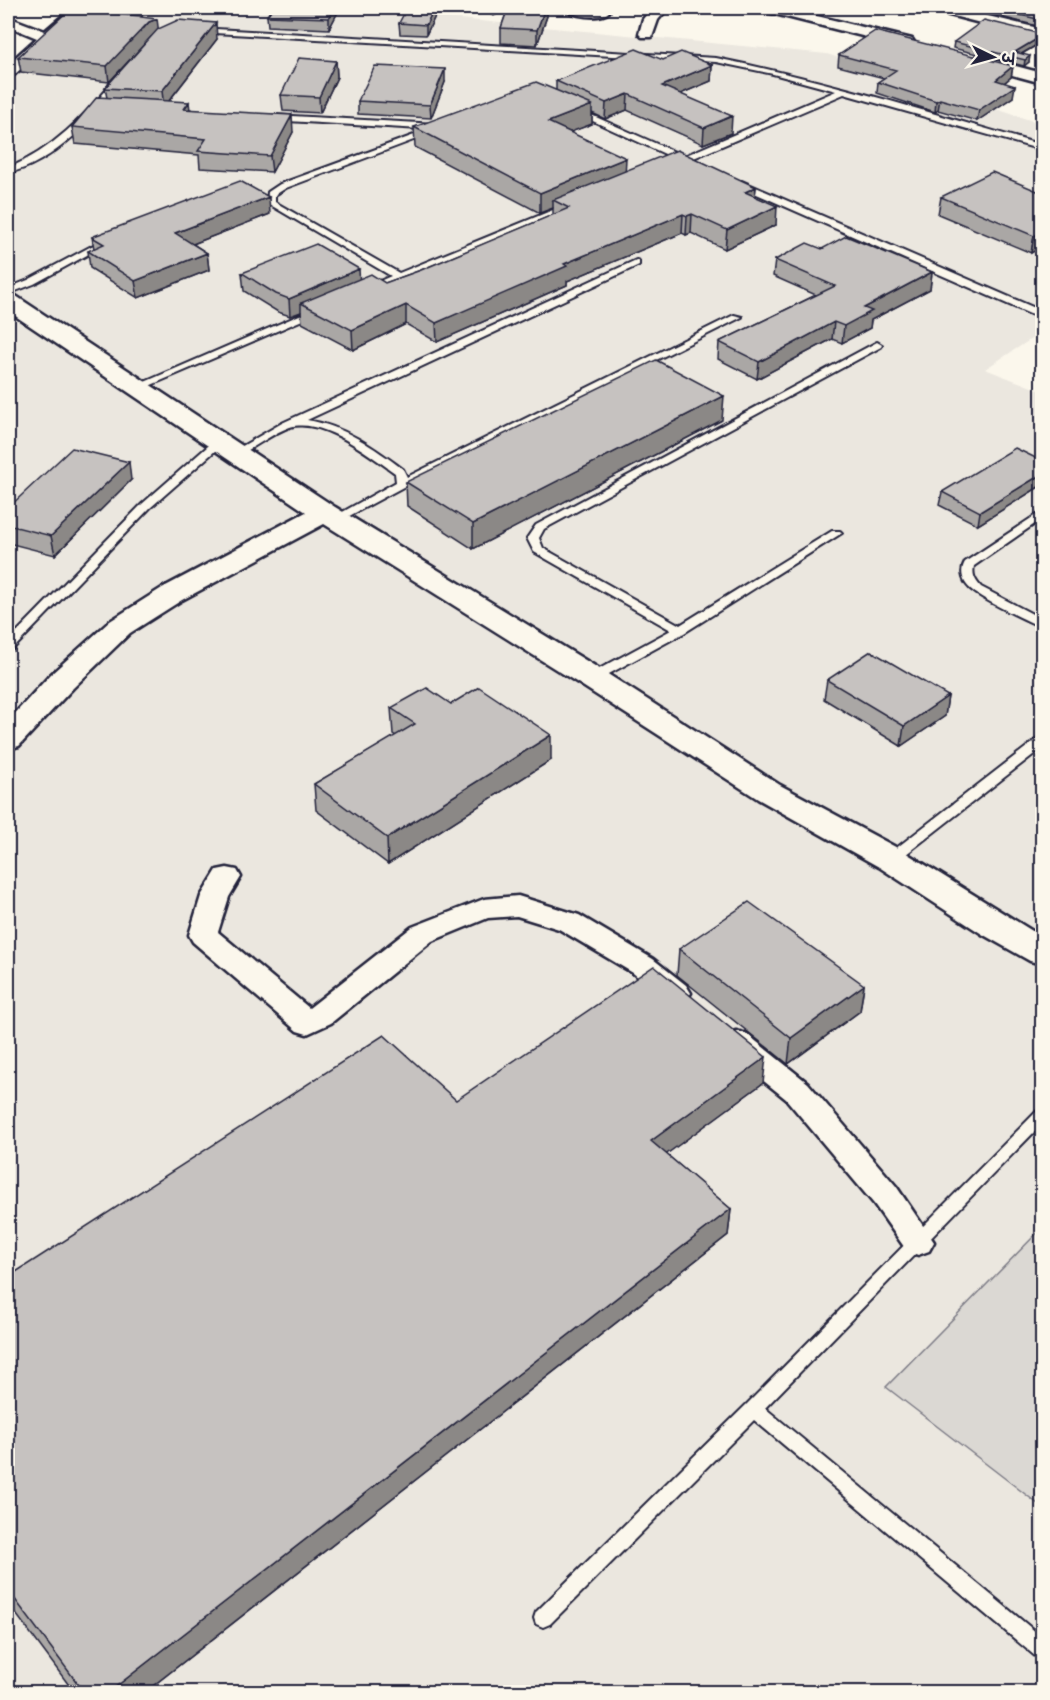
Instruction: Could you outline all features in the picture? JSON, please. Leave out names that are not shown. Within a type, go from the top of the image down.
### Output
[{"type":"street","points":[[10,67],[80,8]]},
{"type":"street","points":[[571,8],[601,12]]},
{"type":"street","points":[[647,34],[651,19],[660,8]]},
{"type":"street","points":[[768,8],[925,47]]},
{"type":"street","points":[[939,8],[1042,34]]},
{"type":"street","points":[[8,21],[46,37]]},
{"type":"street","points":[[968,58],[1042,78]]},
{"type":"street","points":[[8,301],[330,516],[592,678],[769,792],[891,860],[994,925],[1042,952]]},
{"type":"street","points":[[8,739],[62,681],[120,627],[172,594],[330,516]]},
{"type":"street","points":[[227,877],[215,896],[202,935],[307,1023],[321,1015],[422,934],[484,909],[518,906],[569,922],[644,966],[797,1091],[885,1195],[918,1242]]},
{"type":"lane","points":[[187,30],[726,62],[843,91],[1042,148]]},
{"type":"lane","points":[[611,63],[632,55]]},
{"type":"lane","points":[[8,171],[48,153],[125,74]]},
{"type":"lane","points":[[661,168],[843,91]]},
{"type":"lane","points":[[94,108],[106,109]]},
{"type":"lane","points":[[567,108],[694,164]]},
{"type":"lane","points":[[270,118],[445,127],[283,186],[271,194],[271,203],[399,277]]},
{"type":"lane","points":[[726,178],[1042,314]]},
{"type":"lane","points":[[355,295],[573,205]]},
{"type":"lane","points":[[8,291],[52,272],[112,239]]},
{"type":"lane","points":[[8,647],[146,506],[228,447],[290,424],[636,263]]},
{"type":"lane","points":[[138,387],[333,304]]},
{"type":"lane","points":[[330,516],[401,484],[737,317]]},
{"type":"lane","points":[[680,630],[538,550],[533,538],[540,527],[877,345]]},
{"type":"lane","points":[[290,424],[330,428],[339,432],[399,471],[402,476],[401,484]]},
{"type":"lane","points":[[1042,514],[969,564],[967,571],[969,580],[977,589],[1042,623]]},
{"type":"lane","points":[[592,678],[680,630],[836,533]]},
{"type":"lane","points":[[891,860],[1042,742]]},
{"type":"lane","points":[[543,1618],[753,1409],[1042,1115]]},
{"type":"lane","points":[[753,1409],[1042,1649]]},
{"type":"shaded area","points":[[85,8],[343,8],[827,54],[1042,124],[1042,332],[985,369],[1042,391],[1042,1692],[8,1692],[8,66]]},
{"type":"shaded area","points":[[1042,1228],[1042,1507],[886,1387]]},
{"type":"building","points":[[272,8],[334,8],[329,18],[267,16]]},
{"type":"building","points":[[407,8],[434,8],[426,25],[399,23]]},
{"type":"building","points":[[508,8],[545,8],[537,30],[501,28]]},
{"type":"building","points":[[1001,8],[1042,8],[1042,20],[998,10]]},
{"type":"building","points":[[69,10],[157,19],[149,22],[107,66],[18,57]]},
{"type":"building","points":[[178,20],[216,23],[162,91],[105,88],[158,29]]},
{"type":"building","points":[[984,20],[1042,34],[1042,36],[1015,52],[1030,56],[1025,60],[954,42]]},
{"type":"building","points":[[875,31],[1013,66],[996,80],[1015,86],[979,110],[940,99],[936,101],[878,82],[896,70],[839,55]]},
{"type":"building","points":[[636,49],[663,60],[681,52],[712,65],[662,86],[732,116],[704,128],[628,94],[606,103],[556,81]]},
{"type":"building","points":[[299,58],[336,61],[319,97],[281,95]]},
{"type":"building","points":[[375,66],[445,69],[430,105],[358,101]]},
{"type":"building","points":[[536,82],[592,105],[548,122],[626,158],[540,193],[414,127]]},
{"type":"building","points":[[97,97],[189,102],[184,109],[292,115],[270,156],[198,151],[206,139],[72,127]]},
{"type":"building","points":[[677,150],[756,187],[745,192],[777,206],[727,230],[692,214],[687,216],[683,214],[564,264],[567,266],[436,323],[406,305],[352,330],[301,303],[371,274],[385,283],[421,270],[569,208],[553,200]]},
{"type":"building","points":[[992,172],[1042,193],[1042,232],[1034,236],[941,197]]},
{"type":"building","points":[[240,181],[269,197],[175,233],[207,253],[135,281],[88,251],[104,244],[92,237],[94,236]]},
{"type":"building","points":[[846,236],[932,272],[864,308],[872,311],[844,326],[834,322],[759,362],[719,342],[835,286],[775,260],[807,243],[822,249]]},
{"type":"building","points":[[316,244],[359,269],[289,299],[276,294],[242,273]]},
{"type":"building","points":[[656,360],[724,396],[473,524],[406,482]]},
{"type":"building","points":[[72,448],[129,462],[51,536],[8,525],[8,508]]},
{"type":"building","points":[[1015,448],[1042,461],[1042,474],[980,512],[942,492]]},
{"type":"building","points":[[871,651],[948,696],[904,726],[827,680]]},
{"type":"building","points":[[479,687],[551,735],[387,838],[314,784],[415,724],[391,708],[427,688],[451,704]]},
{"type":"building","points":[[749,902],[864,985],[791,1038],[679,949]]},
{"type":"building","points":[[654,966],[766,1057],[651,1141],[731,1209],[109,1692],[84,1692],[8,1590],[8,1277],[384,1035],[456,1100]]}]
